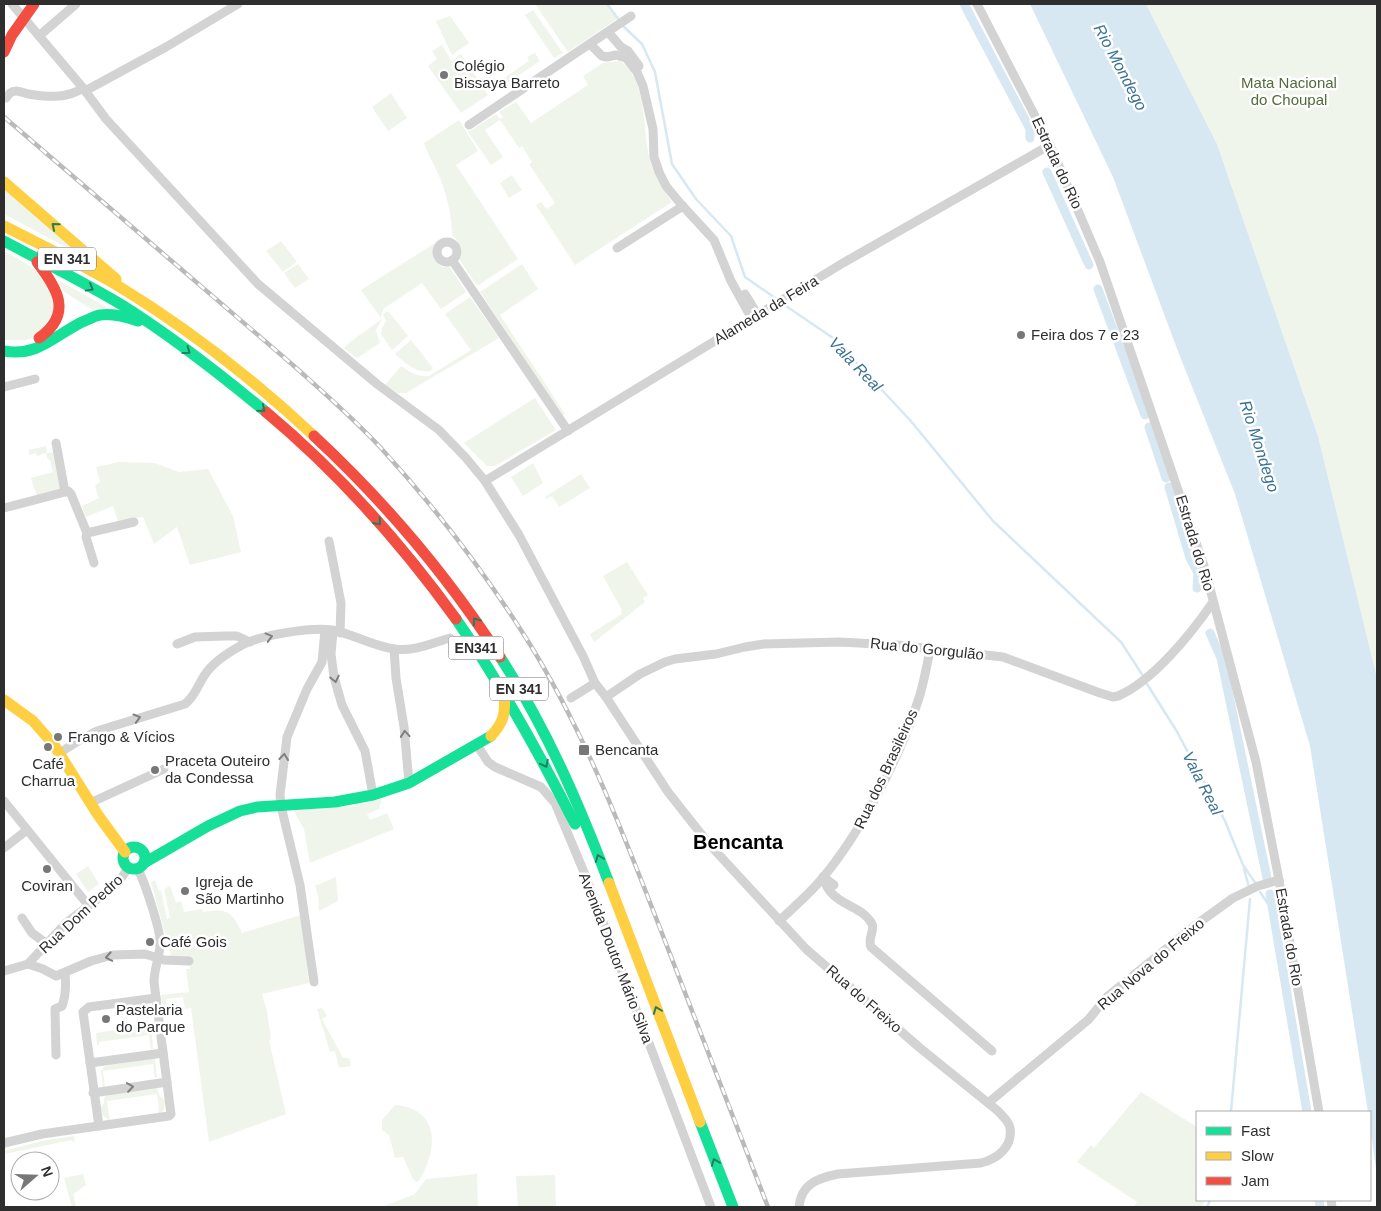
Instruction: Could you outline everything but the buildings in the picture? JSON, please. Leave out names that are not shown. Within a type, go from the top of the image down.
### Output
[{"type":"main road","points":[[4,52],[12,35],[34,4]]},
{"type":"main road","points":[[4,182],[104,267],[129,294]]},
{"type":"main road","name":"EN 341","points":[[4,226],[129,294],[194,338],[268,394],[345,464],[385,506],[427,556],[492,644],[514,679],[562,768],[588,828],[732,1207]]},
{"type":"main road","name":"EN 341","points":[[4,241],[121,305],[197,358],[260,406],[335,474],[386,531],[447,606]]},
{"type":"main road","points":[[4,343],[12,345],[29,343],[47,334],[55,325],[60,309],[56,290],[47,274],[32,256]]},
{"type":"main road","points":[[4,351],[10,353],[32,351],[50,342],[76,324],[100,315],[127,317],[150,325]]},
{"type":"main road","name":"EN341","points":[[447,606],[504,691]]},
{"type":"main road","points":[[491,736],[501,726],[505,718],[504,691]]},
{"type":"main road","name":"EN 341","points":[[504,691],[534,744],[578,832],[721,1207]]},
{"type":"main road","points":[[4,700],[41,727],[61,752],[90,803],[109,829],[132,850],[145,857],[137,866]]},
{"type":"main road","points":[[137,866],[225,817],[249,809],[335,802],[374,795],[409,783],[491,736],[509,729],[520,731],[534,744]]},
{"type":"main road","points":[[137,866],[124,859],[132,850],[172,847]]},
{"type":"street","name":"Rua do Freixo","points":[[12,4],[84,90],[106,120],[258,284],[377,384],[439,430],[466,458],[485,481],[519,535],[583,656],[595,683],[668,792],[709,844],[806,949],[1007,1121],[1010,1129],[1009,1139],[1004,1150],[997,1158],[981,1163],[838,1174],[822,1177],[806,1187],[800,1198],[799,1207]]},
{"type":"street","points":[[39,36],[76,4]]},
{"type":"street","points":[[6,98],[10,92],[16,91],[60,97],[75,94],[166,47],[238,4]]},
{"type":"street","name":"Estrada do Rio","points":[[977,4],[1050,145],[1100,262],[1204,566],[1256,762],[1279,880],[1319,1111]]},
{"type":"street","points":[[469,124],[591,45],[631,16]]},
{"type":"street","points":[[608,32],[617,43],[628,51],[647,80],[659,152],[666,176],[676,190],[712,229],[719,240],[755,317]]},
{"type":"street","points":[[616,55],[617,43]]},
{"type":"street","points":[[591,45],[602,56],[616,55],[626,58],[637,72],[643,86],[652,129],[654,156],[659,172],[666,186],[714,240],[731,281],[755,317]]},
{"type":"street","name":"Alameda da Feira","points":[[485,481],[946,203],[1050,145]]},
{"type":"street","points":[[617,248],[683,206]]},
{"type":"street","points":[[452,260],[568,431]]},
{"type":"street","points":[[4,387],[35,379]]},
{"type":"street","points":[[56,443],[65,492]]},
{"type":"street","points":[[4,508],[68,491],[87,533],[86,537],[94,563]]},
{"type":"street","points":[[87,533],[134,522]]},
{"type":"street","points":[[314,982],[300,884],[280,806],[280,796],[287,737],[307,690],[322,662],[341,602],[329,541]]},
{"type":"street","name":"Rua do Gorgulão","points":[[606,697],[640,674],[665,662],[764,644],[839,642],[897,645],[1003,657],[1113,697],[1118,696],[1148,677],[1179,645],[1213,602]]},
{"type":"street","points":[[333,631],[331,654],[334,677],[342,705],[365,751],[374,795]]},
{"type":"street","points":[[61,752],[82,738],[97,731],[185,704],[195,694],[203,676],[218,661],[243,644],[291,632],[333,631],[394,649],[411,649],[450,638]]},
{"type":"street","points":[[177,644],[195,637],[225,636],[237,636],[250,642]]},
{"type":"street","points":[[394,649],[409,783]]},
{"type":"street","name":"Rua dos Brasileiros","points":[[780,920],[823,877],[852,839],[892,764],[919,697],[930,650]]},
{"type":"street","points":[[571,698],[595,683]]},
{"type":"street","name":"Avenida Doutor Mário Silva","points":[[476,745],[488,762],[495,767],[541,787],[555,803],[586,877],[711,1207]]},
{"type":"street","points":[[90,803],[164,769]]},
{"type":"street","points":[[4,801],[88,905]]},
{"type":"street","points":[[4,848],[27,830]]},
{"type":"street","points":[[4,1143],[42,1134],[169,1116],[171,1114],[154,971],[160,943],[159,934],[144,880],[137,866]]},
{"type":"street","name":"Rua Dom Pedro","points":[[4,972],[28,964],[66,923],[117,884],[137,866]]},
{"type":"street","points":[[823,877],[834,885]]},
{"type":"street","points":[[823,877],[830,891],[839,900],[863,913],[872,924],[873,928],[869,942],[871,947],[992,1051]]},
{"type":"street","name":"Rua Nova do Freixo","points":[[988,1103],[1088,1020],[1108,996],[1197,924],[1233,898],[1258,886],[1279,880]]},
{"type":"street","points":[[22,918],[32,933],[47,944]]},
{"type":"street","points":[[28,964],[44,969],[56,976],[65,974],[91,961],[113,955],[145,954],[164,960],[189,961]]},
{"type":"street","points":[[56,1055],[55,1009],[64,1003],[66,990],[65,974]]},
{"type":"street","points":[[99,1126],[83,1012],[89,1007],[156,998]]},
{"type":"street","points":[[90,1063],[163,1053]]},
{"type":"street","points":[[94,1092],[167,1082]]},
{"type":"green space","points":[[535,4],[606,4],[617,19],[568,52]]},
{"type":"green space","name":"Mata Nacional do Choupal","points":[[1146,4],[1377,4],[1377,678],[1318,436],[1217,144]]},
{"type":"green space","points":[[533,10],[563,53],[554,58],[525,15]]},
{"type":"green space","points":[[450,16],[469,43],[452,55],[436,21]]},
{"type":"green space","points":[[442,45],[451,61],[461,54],[488,95],[461,113],[428,66],[437,59],[432,51]]},
{"type":"green space","points":[[535,53],[540,61],[494,92],[491,87],[529,61],[527,57]]},
{"type":"green space","points":[[620,61],[630,70],[636,82],[641,96],[649,156],[661,186],[672,202],[575,265],[536,205],[541,202],[547,209],[555,203],[529,164],[532,162],[522,146],[519,148],[500,120],[485,130],[503,157],[491,165],[468,132],[496,114],[500,119],[503,117],[499,112],[516,102],[531,123],[588,85],[583,76],[603,63]]},
{"type":"green space","points":[[391,93],[407,118],[388,131],[372,107]]},
{"type":"green space","points":[[459,120],[478,151],[456,165],[518,259],[477,286],[460,260],[462,250],[452,235],[450,213],[445,192],[424,143]]},
{"type":"green space","points":[[512,175],[522,190],[509,198],[500,183]]},
{"type":"green space","points":[[4,187],[86,258],[4,214]]},
{"type":"green space","points":[[281,241],[297,262],[283,272],[266,251]]},
{"type":"green space","points":[[435,243],[433,253],[437,262],[442,267],[449,266],[466,292],[441,309],[422,283],[383,309],[381,318],[361,290]]},
{"type":"green space","points":[[4,251],[24,262],[46,278],[55,310],[37,336],[26,340],[4,340]]},
{"type":"green space","points":[[298,264],[309,279],[295,288],[284,273]]},
{"type":"green space","points":[[522,264],[538,289],[500,315],[565,414],[562,416],[480,292]]},
{"type":"green space","points":[[58,280],[108,308],[92,309],[86,306],[63,291]]},
{"type":"green space","points":[[470,297],[499,338],[406,393],[398,393],[385,385],[401,366],[417,375],[429,376],[471,350],[445,314]]},
{"type":"green space","points":[[388,311],[408,336],[392,350],[381,334],[386,321],[383,314]]},
{"type":"green space","points":[[382,319],[376,330],[380,343],[357,358],[344,348],[350,342]]},
{"type":"green space","points":[[411,340],[433,368],[430,371],[420,371],[407,364],[395,354]]},
{"type":"green space","points":[[535,398],[556,430],[495,466],[487,466],[464,443]]},
{"type":"green space","points":[[46,446],[47,453],[54,452],[61,490],[37,496],[31,478],[53,472],[46,453],[37,456],[36,453],[29,455],[29,450]]},
{"type":"green space","points":[[119,462],[155,463],[179,472],[208,469],[233,516],[241,552],[190,565],[177,527],[154,544],[143,517],[118,522],[113,506],[86,517],[82,506],[99,498],[95,486],[100,482],[96,467]]},
{"type":"green space","points":[[533,463],[543,483],[523,496],[511,477]]},
{"type":"green space","points":[[581,474],[590,488],[559,507],[552,496],[547,499],[545,497]]},
{"type":"green space","points":[[627,562],[648,595],[643,598],[645,602],[594,642],[590,634],[622,614],[622,610],[603,576]]},
{"type":"green space","points":[[382,799],[379,809],[367,814],[370,820],[387,813],[394,829],[310,863],[304,829],[294,811],[354,806]]},
{"type":"green space","points":[[88,866],[99,884],[88,892],[76,874]]},
{"type":"green space","points":[[336,877],[338,901],[319,911],[318,895],[315,886]]},
{"type":"green space","points":[[155,880],[159,891],[161,890],[167,919],[170,918],[164,889],[170,886],[176,903],[181,901],[184,912],[202,909],[203,912],[223,911],[232,916],[242,933],[301,915],[309,983],[262,994],[267,1011],[271,1039],[269,1040],[286,1114],[209,1142],[191,1008],[185,1009],[183,997],[166,999],[168,1008],[171,1010],[163,1012],[161,995],[189,992],[186,969],[190,969],[188,957],[171,956],[151,882]]},
{"type":"green space","points":[[322,1008],[327,1016],[322,1019],[343,1058],[349,1058],[351,1066],[339,1068],[335,1051],[330,1052],[317,1009]]},
{"type":"green space","points":[[151,1024],[153,1049],[151,1050],[149,1035],[99,1042],[99,1045],[97,1045],[96,1033]]},
{"type":"green space","points":[[155,1058],[157,1077],[155,1078],[153,1064],[103,1071],[105,1088],[103,1087],[101,1071],[105,1066]]},
{"type":"green space","points":[[157,1088],[160,1096],[165,1101],[164,1110],[161,1113],[158,1113],[157,1094],[107,1101],[110,1121],[102,1115],[101,1108],[107,1095]]},
{"type":"green space","points":[[1141,1092],[1196,1126],[1196,1201],[1205,1201],[1202,1207],[1134,1207],[1137,1202],[1077,1162],[1091,1145],[1094,1148]]},
{"type":"green space","points":[[395,1105],[410,1108],[421,1114],[428,1123],[431,1133],[430,1157],[417,1182],[413,1179],[403,1157],[395,1158],[389,1135],[382,1130],[382,1120]]},
{"type":"green space","points":[[74,1136],[75,1142],[72,1140],[10,1151],[10,1153],[4,1154],[4,1151],[42,1141]]},
{"type":"green space","points":[[83,1174],[86,1185],[73,1194],[76,1207],[72,1207],[64,1178]]},
{"type":"green space","points":[[477,1174],[478,1207],[382,1207],[415,1194],[426,1179]]},
{"type":"green space","points":[[555,1175],[556,1207],[518,1207],[516,1176]]},
{"type":"water","name":"Rio Mondego","points":[[1030,4],[1146,4],[1217,144],[1318,436],[1377,678],[1377,1175],[1371,1133],[1371,1111],[1368,1111],[1310,746],[1235,494],[1179,354],[1113,177]]},
{"type":"waterway","name":"Vala Real","points":[[607,4],[619,20]]},
{"type":"waterway","points":[[964,4],[1030,129],[1030,138]]},
{"type":"waterway","name":"Vala Real","points":[[622,25],[642,44],[655,72],[672,164],[696,199],[731,236],[745,277],[778,300]]},
{"type":"waterway","points":[[1047,172],[1089,265]]},
{"type":"waterway","points":[[1098,289],[1145,415]]},
{"type":"waterway","name":"Vala Real","points":[[783,304],[833,338],[910,420],[993,521],[1121,642],[1143,676]]},
{"type":"waterway","points":[[1149,427],[1166,478]]},
{"type":"waterway","points":[[1169,487],[1190,558],[1198,573],[1197,588]]},
{"type":"waterway","points":[[1210,633],[1221,658],[1267,878]]},
{"type":"waterway","name":"Vala Real","points":[[1147,684],[1176,730],[1225,821],[1243,865],[1256,884]]},
{"type":"waterway","points":[[1244,869],[1249,887]]},
{"type":"waterway","name":"Vala Real","points":[[1260,892],[1273,911]]},
{"type":"waterway","points":[[1270,894],[1307,1111]]},
{"type":"waterway","points":[[1231,1111],[1250,899]]},
{"type":"waterway","points":[[1207,1207],[1210,1201]]},
{"type":"waterway","points":[[1319,1201],[1320,1207]]},
{"type":"railway","points":[[4,117],[338,405],[380,447],[420,492],[493,588],[546,672],[565,706],[599,777],[644,886],[768,1207]]},
{"type":"traffic: fast","points":[[4,241],[93,288],[141,317],[196,356],[266,412]]},
{"type":"traffic: fast","points":[[4,351],[27,351],[36,348],[82,322],[100,315],[115,315],[138,321]]},
{"type":"traffic: fast","points":[[456,619],[489,668],[519,719],[575,824]]},
{"type":"traffic: fast","points":[[500,657],[547,738],[586,824],[609,883]]},
{"type":"traffic: fast","points":[[144,863],[208,826],[240,811],[257,807],[335,802],[373,795],[409,783],[491,736]]},
{"type":"traffic: fast","points":[[134,847],[142,850],[145,858],[142,866],[134,869],[126,866],[123,858],[126,850],[134,847]]},
{"type":"traffic: fast","points":[[700,1122],[733,1207]]},
{"type":"traffic: slow","points":[[4,182],[116,279]]},
{"type":"traffic: slow","points":[[4,226],[101,276],[167,318],[243,374],[314,436]]},
{"type":"traffic: slow","points":[[491,736],[503,718],[504,696]]},
{"type":"traffic: slow","points":[[4,700],[33,721],[54,745],[98,815],[125,852]]},
{"type":"traffic: slow","points":[[609,883],[700,1122]]},
{"type":"traffic: jam","points":[[4,52],[12,35],[34,4]]},
{"type":"traffic: jam","points":[[37,262],[51,282],[59,301],[59,311],[56,320],[50,329],[39,338]]},
{"type":"traffic: jam","points":[[266,412],[319,459],[368,510],[413,563],[456,619]]},
{"type":"traffic: jam","points":[[314,436],[366,487],[414,540],[459,597],[500,657]]},
{"type":"place","name":"Colégio Bissaya Barreto","points":[[444,75]]},
{"type":"place","name":"Feira dos 7 e 23","points":[[1021,335]]},
{"type":"place","name":"Frango & Vícios","points":[[58,737]]},
{"type":"place","name":"Café Charrua","points":[[48,747]]},
{"type":"place","name":"Bencanta","points":[[584,750]]},
{"type":"place","name":"Praceta Outeiro da Condessa","points":[[155,770]]},
{"type":"place","name":"Coviran","points":[[47,869]]},
{"type":"place","name":"Igreja de São Martinho","points":[[185,891]]},
{"type":"place","name":"Café Gois","points":[[150,942]]},
{"type":"place","name":"Pastelaria do Parque","points":[[106,1019]]},
{"type":"district","name":"Bencanta","points":[[738,842]]}]
